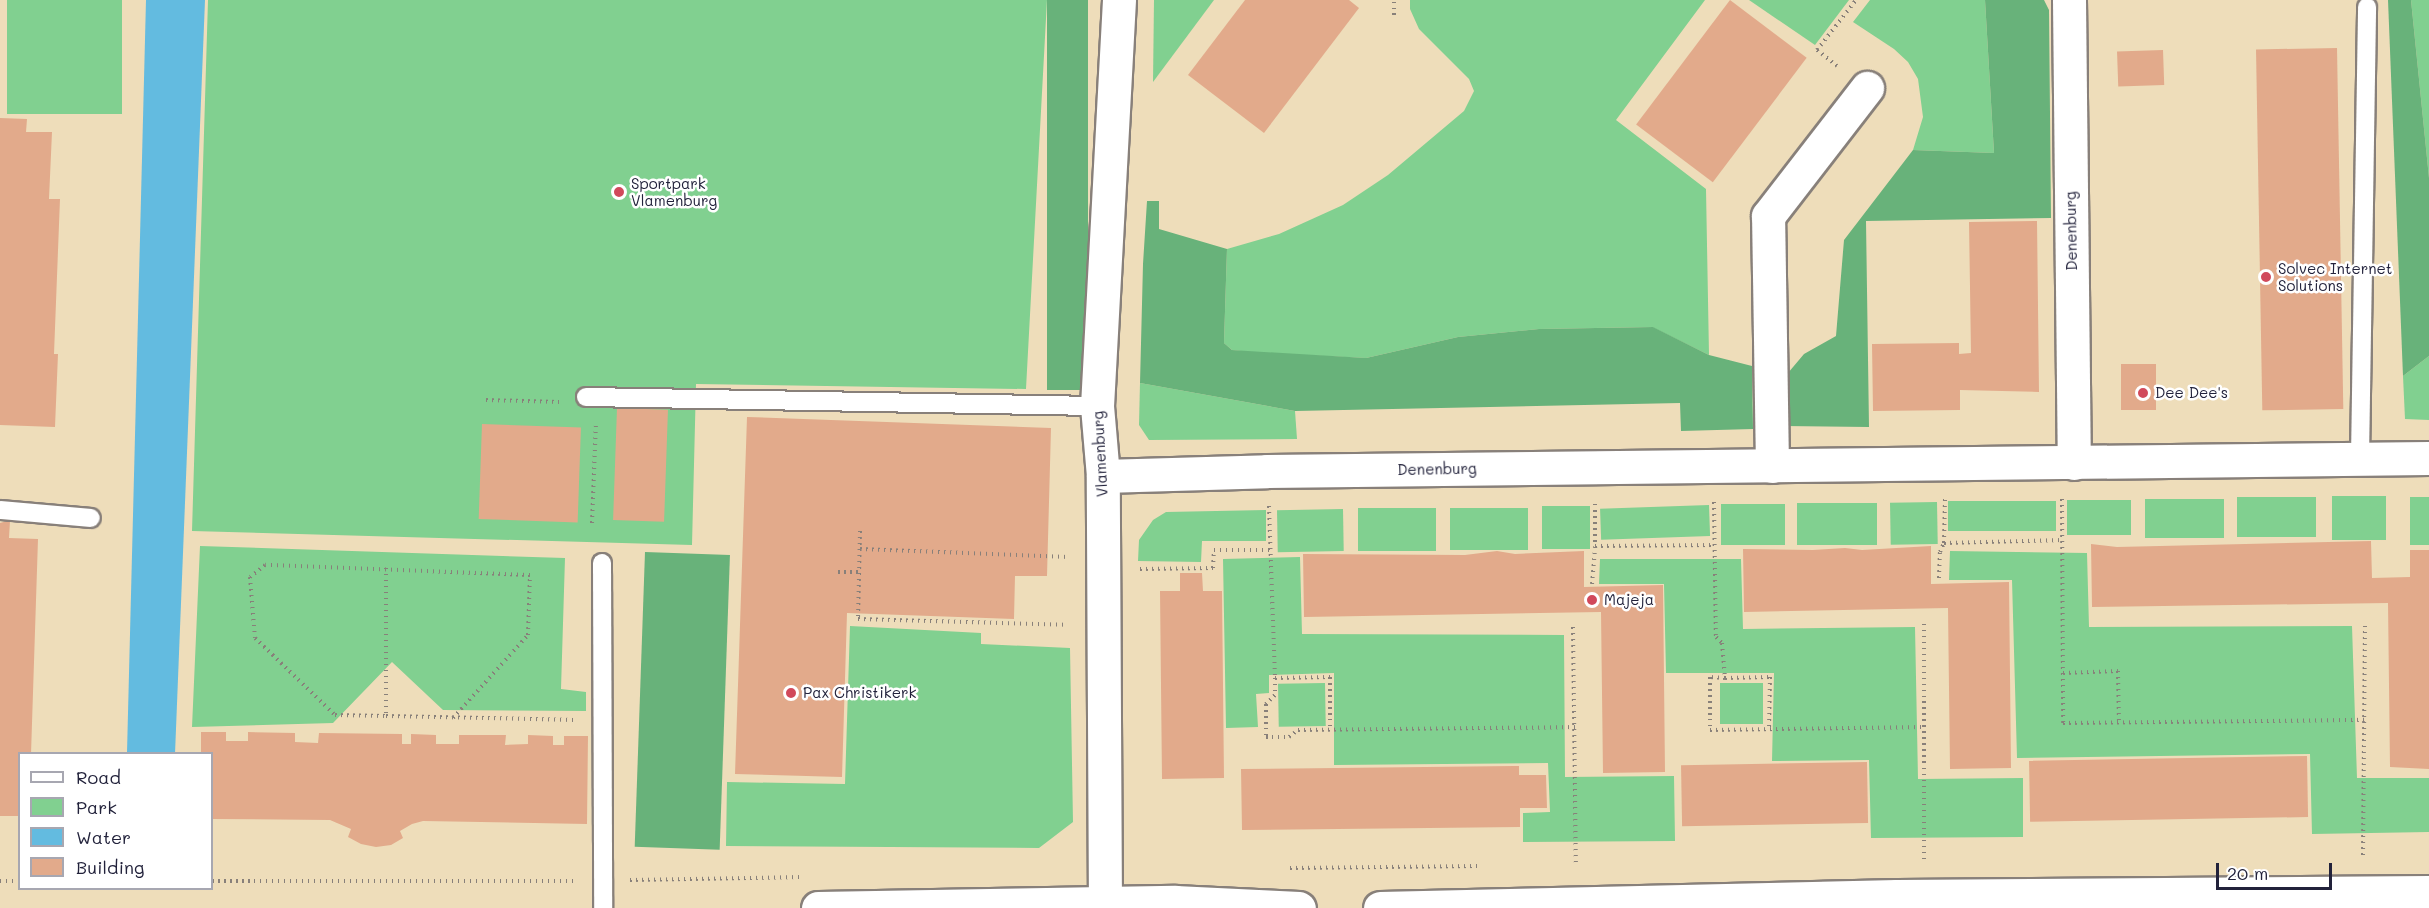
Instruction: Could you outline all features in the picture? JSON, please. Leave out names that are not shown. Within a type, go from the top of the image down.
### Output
[{"type":"street","name":"Vlamenburg","points":[[1105,905],[1104,626],[1089,564],[1103,476],[1097,406],[1119,0]]},
{"type":"street","name":"Denenburg","points":[[2068,463],[2069,0]]},
{"type":"street","points":[[1772,466],[1768,216],[1867,88]]},
{"type":"street","name":"Denenburg","points":[[1103,476],[1267,471],[2429,458]]},
{"type":"street","points":[[1380,908],[1897,896],[2429,892]]},
{"type":"street","points":[[818,908],[1105,905],[1175,902],[1299,908]]},
{"type":"lane","points":[[2360,458],[2367,7]]},
{"type":"lane","points":[[592,398],[1097,406]]},
{"type":"lane","points":[[0,510],[92,518]]},
{"type":"lane","points":[[602,563],[603,908]]},
{"type":"path","points":[[1394,0],[1394,15]]},
{"type":"path","points":[[1856,0],[1817,50],[1867,88]]},
{"type":"path","points":[[486,400],[572,403],[592,398],[592,523]]},
{"type":"path","points":[[2068,463],[2063,540],[2063,723],[2366,720]]},
{"type":"path","points":[[1939,578],[1940,552],[1944,543],[1945,492]]},
{"type":"path","points":[[1714,498],[1716,637],[1722,643],[1725,678]]},
{"type":"path","points":[[1592,584],[1595,501]]},
{"type":"path","points":[[1269,503],[1275,695],[1266,704],[1266,737],[1289,737],[1298,730],[1575,727]]},
{"type":"path","points":[[860,531],[858,619],[1104,626]]},
{"type":"path","points":[[1944,543],[2063,540]]},
{"type":"path","points":[[1595,546],[1714,545]]},
{"type":"path","points":[[860,549],[1089,564],[1213,568],[1214,550],[1272,550]]},
{"type":"path","points":[[453,718],[528,635],[530,575],[386,568],[265,566],[250,577],[255,638],[335,715],[453,718],[603,721]]},
{"type":"path","points":[[386,568],[386,716]]},
{"type":"path","points":[[838,572],[859,572]]},
{"type":"path","points":[[1924,619],[1924,860]]},
{"type":"path","points":[[2365,626],[2366,720],[2363,859],[2374,859]]},
{"type":"path","points":[[1573,627],[1576,865]]},
{"type":"path","points":[[2062,673],[2118,671],[2119,722]]},
{"type":"path","points":[[1275,678],[1330,677],[1330,730]]},
{"type":"path","points":[[1769,729],[1770,678],[1710,677],[1710,730],[1769,729],[1923,726]]},
{"type":"path","points":[[1912,860],[1936,860]]},
{"type":"path","points":[[1564,865],[1587,865]]},
{"type":"path","points":[[1281,868],[1482,866]]},
{"type":"path","points":[[213,881],[603,881],[806,877]]},
{"type":"path","points":[[0,881],[18,881]]},
{"type":"green space","points":[[7,0],[122,0],[122,114],[7,114]]},
{"type":"green space","name":"Sportpark Vlamenburg","points":[[208,0],[1047,0],[1026,389],[696,384],[692,545],[192,531]]},
{"type":"green space","points":[[1047,0],[1088,0],[1088,390],[1047,390]]},
{"type":"green space","points":[[1154,0],[1214,0],[1153,82]]},
{"type":"green space","points":[[1410,0],[1705,0],[1616,120],[1706,189],[1709,355],[1652,327],[1539,329],[1458,337],[1366,358],[1260,353],[1232,350],[1224,343],[1227,249],[1279,234],[1343,205],[1388,175],[1464,111],[1474,91],[1469,79],[1419,29],[1410,9]]},
{"type":"green space","points":[[1749,0],[1849,0],[1815,45]]},
{"type":"green space","points":[[1870,0],[1985,0],[1994,153],[1913,150],[1923,117],[1918,79],[1908,62],[1894,49],[1853,22]]},
{"type":"green space","points":[[1985,0],[2044,0],[2049,10],[2051,218],[1866,221],[1869,427],[1784,426],[1788,373],[1804,354],[1836,336],[1844,240],[1913,150],[1994,153]]},
{"type":"green space","points":[[2388,0],[2411,0],[2429,178],[2429,356],[2403,376]]},
{"type":"green space","points":[[2411,0],[2429,0],[2429,178]]},
{"type":"green space","points":[[1147,201],[1159,201],[1159,229],[1227,249],[1224,343],[1232,350],[1366,358],[1458,337],[1539,329],[1653,327],[1709,355],[1752,366],[1753,429],[1681,431],[1680,403],[1295,411],[1140,383]]},
{"type":"green space","points":[[2429,356],[2429,420],[2405,419],[2403,376]]},
{"type":"green space","points":[[1140,383],[1295,411],[1297,439],[1149,440],[1139,425]]},
{"type":"green space","points":[[2332,496],[2386,496],[2386,540],[2332,540]]},
{"type":"green space","points":[[2237,497],[2316,497],[2316,537],[2237,537]]},
{"type":"green space","points":[[2410,497],[2429,497],[2429,545],[2410,545]]},
{"type":"green space","points":[[2145,499],[2224,499],[2224,538],[2145,538]]},
{"type":"green space","points":[[2067,500],[2131,500],[2131,535],[2067,535]]},
{"type":"green space","points":[[1948,501],[2056,501],[2056,531],[1948,531]]},
{"type":"green space","points":[[1937,502],[1938,544],[1891,545],[1890,503]]},
{"type":"green space","points":[[1797,503],[1877,503],[1877,545],[1797,545]]},
{"type":"green space","points":[[1721,504],[1785,504],[1785,545],[1721,545]]},
{"type":"green space","points":[[1709,505],[1710,536],[1601,540],[1600,509]]},
{"type":"green space","points":[[1542,506],[1590,506],[1590,549],[1542,549]]},
{"type":"green space","points":[[1358,508],[1436,508],[1436,551],[1358,551]]},
{"type":"green space","points":[[1450,508],[1528,508],[1528,550],[1450,550]]},
{"type":"green space","points":[[1343,509],[1344,551],[1278,552],[1277,510]]},
{"type":"green space","points":[[1266,510],[1266,541],[1202,541],[1201,562],[1138,561],[1139,540],[1153,520],[1166,512]]},
{"type":"green space","points":[[200,546],[565,558],[561,689],[586,692],[586,711],[443,710],[392,662],[333,723],[192,727]]},
{"type":"green space","points":[[1950,551],[2087,553],[2089,627],[2352,626],[2357,778],[2429,778],[2429,832],[2312,834],[2310,754],[2017,758],[2012,580],[1949,580]]},
{"type":"green space","points":[[645,552],[730,555],[720,850],[635,847]]},
{"type":"green space","points":[[1300,557],[1302,634],[1564,635],[1565,777],[1674,776],[1675,841],[1523,842],[1523,813],[1550,812],[1548,763],[1334,765],[1334,673],[1269,675],[1269,693],[1256,694],[1258,727],[1226,728],[1223,559]]},
{"type":"green space","points":[[1600,559],[1741,559],[1743,629],[1915,627],[1918,779],[2023,778],[2023,837],[1871,838],[1869,760],[1772,761],[1774,673],[1666,673],[1664,584],[1599,584]]},
{"type":"green space","points":[[850,626],[981,633],[981,644],[1070,648],[1073,822],[1039,848],[726,846],[727,782],[845,784]]},
{"type":"green space","points":[[1325,683],[1326,726],[1279,727],[1278,684]]},
{"type":"green space","points":[[1720,683],[1763,683],[1763,724],[1720,724]]},
{"type":"water","points":[[146,0],[205,0],[175,752],[127,752]]},
{"type":"building","points":[[1245,0],[1349,0],[1359,8],[1264,133],[1188,75]]},
{"type":"building","points":[[1730,0],[1807,58],[1713,182],[1636,125]]},
{"type":"building","points":[[2337,48],[2343,409],[2262,410],[2256,49]]},
{"type":"building","points":[[2163,50],[2164,85],[2118,87],[2117,52]]},
{"type":"building","points":[[0,118],[27,119],[26,132],[52,132],[49,199],[60,199],[54,354],[58,354],[55,427],[0,425]]},
{"type":"building","points":[[2037,221],[2039,392],[1960,390],[1960,410],[1873,411],[1872,344],[1959,343],[1959,354],[1971,353],[1969,222]]},
{"type":"building","points":[[2121,364],[2156,364],[2156,410],[2121,410]]},
{"type":"building","points":[[617,408],[668,410],[664,522],[613,520]]},
{"type":"building","points":[[747,417],[1051,428],[1047,576],[1015,576],[1014,619],[847,613],[842,777],[735,774]]},
{"type":"building","points":[[482,424],[581,427],[578,522],[479,519]]},
{"type":"building","points":[[10,521],[9,538],[38,539],[31,752],[18,752],[18,816],[0,816],[0,523]]},
{"type":"building","points":[[2371,541],[2372,578],[2410,577],[2410,550],[2429,550],[2429,769],[2390,767],[2388,603],[2092,607],[2091,544],[2117,547]]},
{"type":"building","points":[[1931,546],[1931,584],[2009,582],[2011,768],[1950,769],[1948,608],[1744,612],[1743,549],[1845,548],[1862,550]]},
{"type":"building","points":[[1497,551],[1515,554],[1584,551],[1584,587],[1663,585],[1665,772],[1603,773],[1601,612],[1304,617],[1303,554],[1465,555]]},
{"type":"building","points":[[1180,573],[1202,573],[1203,591],[1222,591],[1224,778],[1162,779],[1160,591],[1180,591]]},
{"type":"building","points":[[201,732],[226,732],[226,741],[248,741],[248,732],[295,733],[295,742],[318,743],[319,733],[402,734],[402,744],[411,744],[411,734],[436,735],[436,744],[459,744],[459,735],[506,735],[505,745],[528,744],[528,735],[553,736],[553,745],[564,745],[564,736],[588,736],[587,824],[423,821],[400,831],[403,838],[391,845],[376,847],[361,844],[348,837],[351,829],[330,820],[213,819],[213,752],[201,752]]},
{"type":"building","points":[[2307,756],[2308,817],[2030,822],[2029,761]]},
{"type":"building","points":[[1867,762],[1868,823],[1682,826],[1681,765]]},
{"type":"building","points":[[1519,766],[1519,775],[1546,775],[1547,808],[1520,808],[1520,827],[1242,830],[1241,769]]},
{"type":"place","name":"Sportpark Vlamenburg","points":[[619,192]]},
{"type":"place","name":"Solvec Internet Solutions","points":[[2266,277]]},
{"type":"place","name":"Dee Dee's","points":[[2143,393]]},
{"type":"place","name":"Majeja","points":[[1592,600]]},
{"type":"place","name":"Pax Christikerk","points":[[791,693]]}]
